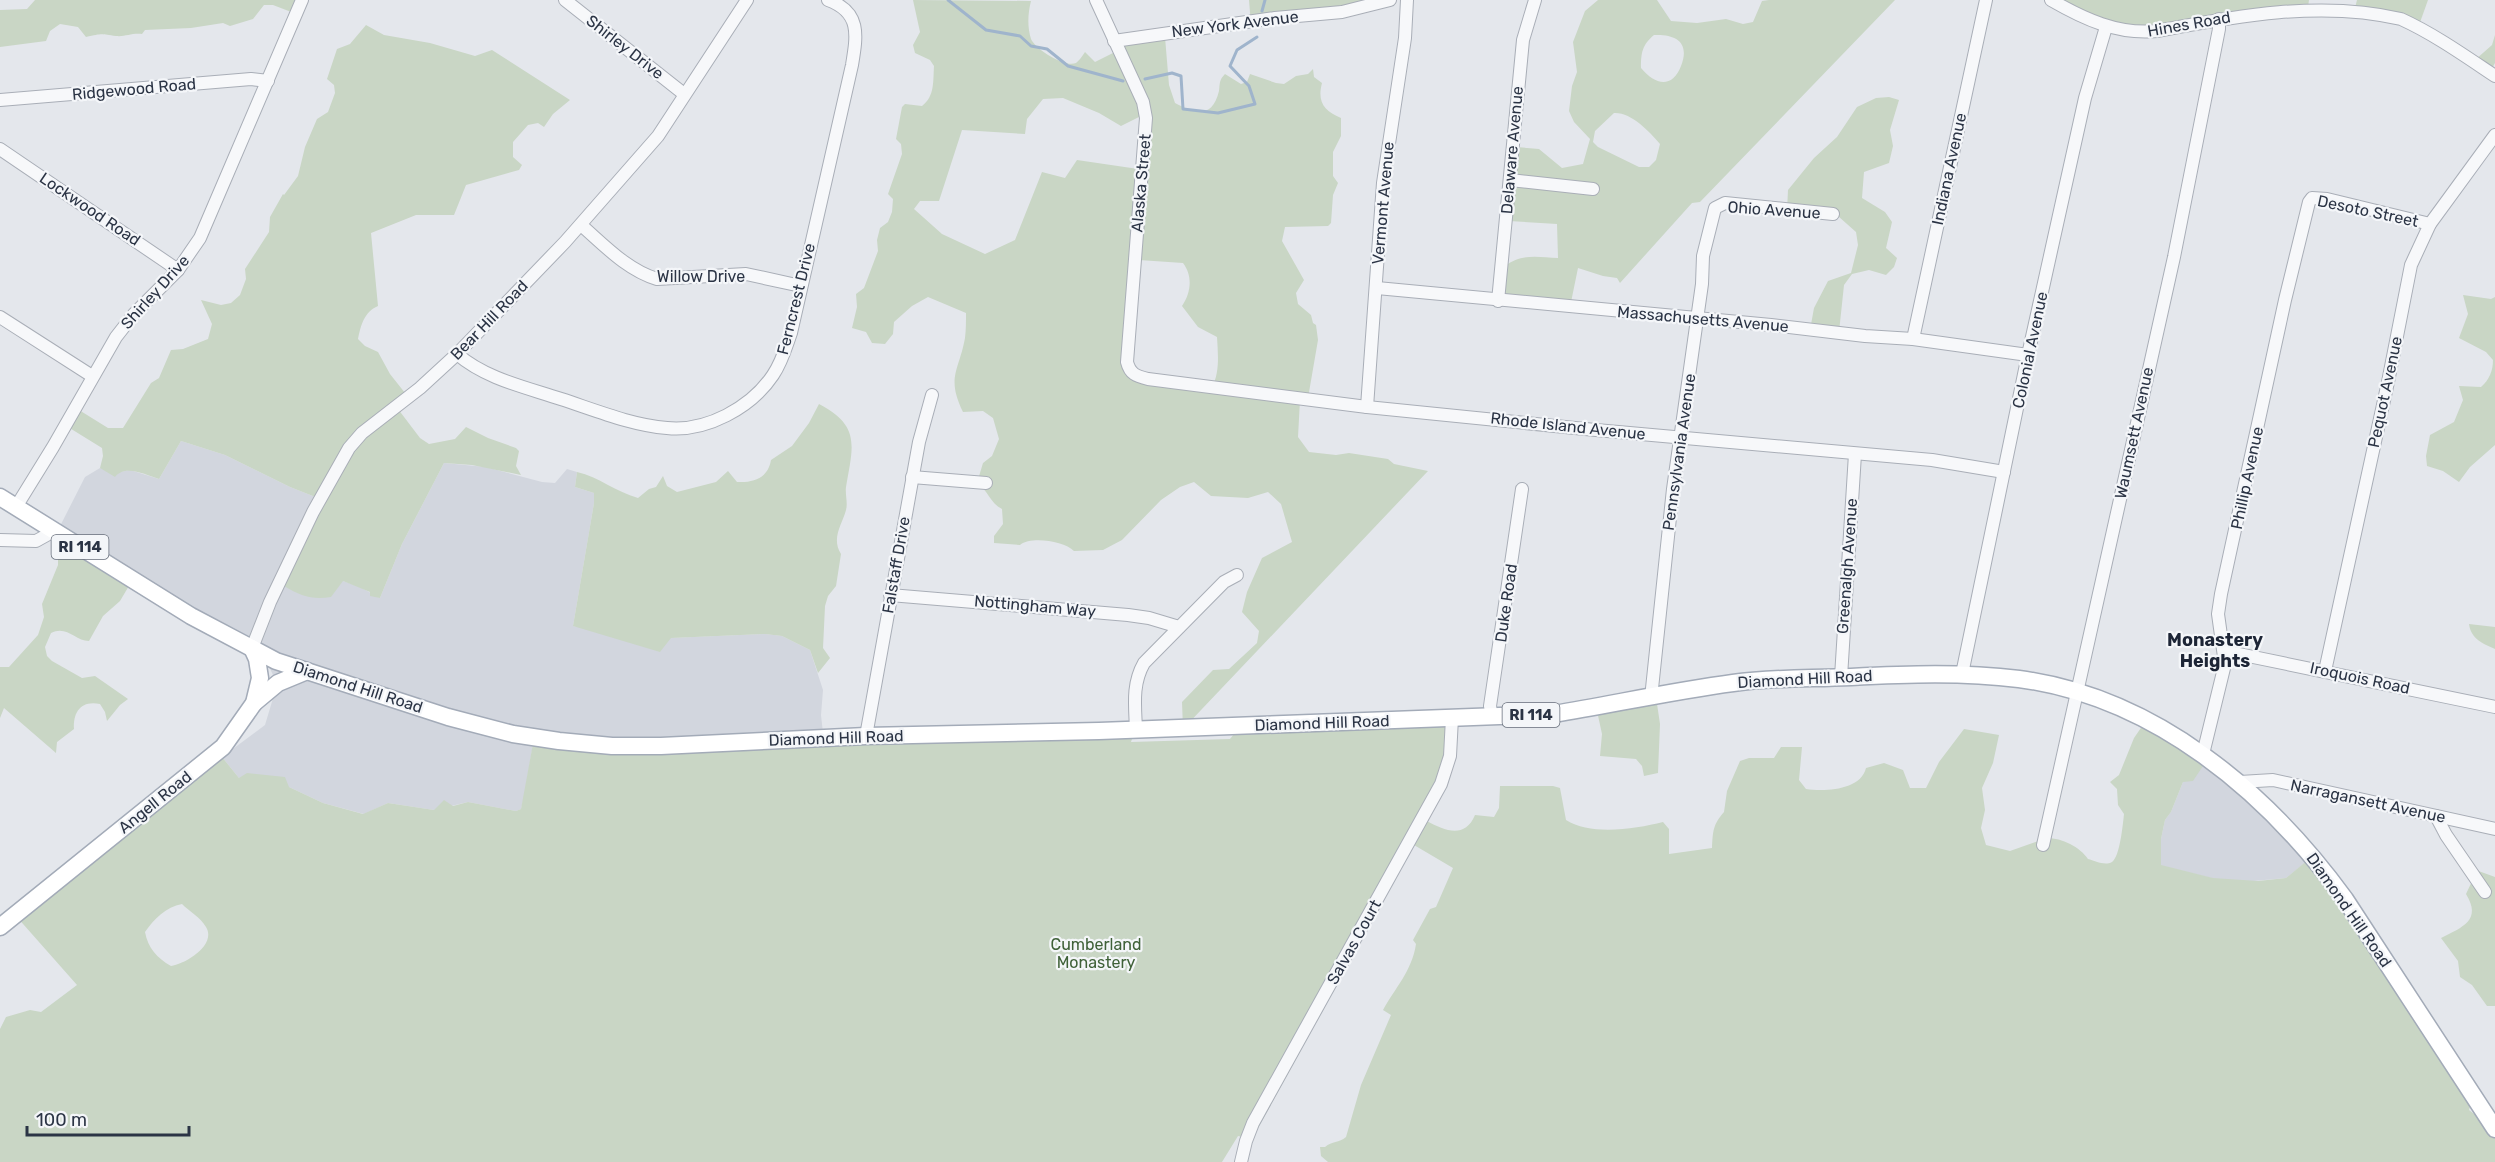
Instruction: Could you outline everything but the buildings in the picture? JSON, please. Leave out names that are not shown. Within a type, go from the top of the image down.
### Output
[{"type":"main road","name":"Diamond Hill Road","points":[[0,497],[191,616],[276,661],[488,728],[559,741],[612,746],[661,746],[866,736],[1554,714],[1752,681],[1809,677],[1962,674],[2019,679],[2076,693],[2108,704],[2155,725],[2203,754],[2240,782],[2282,822],[2325,872],[2369,934],[2495,1129]]},
{"type":"main road","name":"Angell Road","points":[[0,927],[223,747],[254,703],[260,678],[257,659],[252,648]]},
{"type":"main road","points":[[254,703],[278,683],[307,671]]},
{"type":"street","name":"Shirley Drive","points":[[16,507],[53,447],[92,376],[126,324],[178,270],[205,228],[302,0]]},
{"type":"street","name":"Shirley Drive","points":[[566,0],[684,94]]},
{"type":"street","name":"Bear Hill Road","points":[[252,648],[270,602],[313,512],[349,448],[362,433],[420,388],[457,354],[581,225],[658,136],[747,0]]},
{"type":"street","name":"Ferncrest Drive","points":[[457,354],[484,374],[617,417],[668,429],[688,428],[724,416],[740,407],[765,386],[781,362],[791,333],[855,44],[851,14],[844,7],[828,0]]},
{"type":"street","name":"Alaska Street","points":[[1096,0],[1143,102],[1146,118],[1127,362],[1133,374]]},
{"type":"street","name":"New York Avenue","points":[[1114,41],[1275,18],[1342,12],[1390,0]]},
{"type":"street","name":"Vermont Avenue","points":[[1367,407],[1383,183],[1405,38],[1407,0]]},
{"type":"street","name":"Delaware Avenue","points":[[1498,301],[1523,40],[1535,0]]},
{"type":"street","name":"Indiana Avenue","points":[[1913,339],[1986,0]]},
{"type":"street","name":"Hines Road","points":[[2051,0],[2106,27],[2140,33],[2276,6],[2342,5],[2362,8],[2401,19],[2435,37],[2495,76]]},
{"type":"street","name":"Waumsett Avenue","points":[[2043,845],[2174,256],[2219,29],[2219,19]]},
{"type":"street","name":"Colonial Avenue","points":[[1962,674],[2028,355],[2085,98],[2106,27]]},
{"type":"street","name":"Ridgewood Road","points":[[0,100],[251,79],[268,81]]},
{"type":"street","name":"Pequot Avenue","points":[[2325,671],[2388,382],[2406,287],[2416,250],[2430,224],[2495,135]]},
{"type":"street","name":"Lockwood Road","points":[[0,149],[178,270]]},
{"type":"street","points":[[1510,180],[1593,189]]},
{"type":"street","name":"Desoto Street","points":[[2309,202],[2316,197],[2327,199],[2430,224]]},
{"type":"street","name":"Phillip Avenue","points":[[2203,754],[2224,673],[2224,651],[2218,614],[2285,300],[2309,202]]},
{"type":"street","name":"Ohio Avenue","points":[[1715,208],[1725,203],[1833,214]]},
{"type":"street","name":"Pennsylvania Avenue","points":[[1650,698],[1704,256],[1715,208]]},
{"type":"street","name":"Willow Drive","points":[[581,225],[628,265],[657,279],[746,274],[801,286]]},
{"type":"street","name":"Massachusetts Avenue","points":[[1377,288],[1913,339],[2028,355]]},
{"type":"street","points":[[0,317],[92,376]]},
{"type":"street","name":"Rhode Island Avenue","points":[[1133,374],[1148,379],[1367,407],[1932,460],[2004,472]]},
{"type":"street","name":"Falstaff Drive","points":[[866,736],[912,477],[932,395]]},
{"type":"street","name":"Greenalgh Avenue","points":[[1841,677],[1855,454]]},
{"type":"street","points":[[912,477],[986,483]]},
{"type":"street","name":"Duke Road","points":[[1492,717],[1490,706],[1522,489]]},
{"type":"street","points":[[0,540],[36,541],[54,531]]},
{"type":"street","points":[[1136,729],[1135,687],[1144,663],[1224,582],[1237,575]]},
{"type":"street","name":"Nottingham Way","points":[[890,595],[1128,615],[1149,618],[1179,627]]},
{"type":"street","name":"Iroquois Road","points":[[2224,651],[2495,706]]},
{"type":"street","name":"Salvas Court","points":[[1241,1162],[1253,1123],[1441,784],[1450,756],[1452,718]]},
{"type":"street","name":"Narragansett Avenue","points":[[2240,782],[2273,780],[2495,829]]},
{"type":"street","points":[[2436,816],[2446,835],[2485,892]]},
{"type":"shaded area","points":[[181,441],[225,455],[290,487],[323,500],[343,581],[380,598],[402,544],[444,463],[486,467],[542,482],[555,483],[567,469],[577,472],[575,487],[594,493],[594,503],[573,626],[670,638],[765,634],[782,636],[810,650],[823,690],[821,715],[824,742],[534,739],[521,809],[516,811],[468,802],[434,810],[388,803],[364,814],[323,803],[289,787],[239,778],[222,757],[265,725],[274,695],[273,675],[264,656],[54,538],[85,477],[100,468],[120,472],[130,470],[159,479]]},
{"type":"shaded area","points":[[2207,760],[2315,855],[2286,878],[2232,883],[2161,866],[2161,839],[2165,820],[2171,812],[2183,782]]},
{"type":"green space","points":[[35,0],[305,0],[299,15],[273,5],[264,5],[253,19],[230,26],[223,23],[191,28],[145,30],[142,34],[119,36],[102,34],[86,37],[78,27],[60,24],[50,31],[46,41],[0,47],[0,10],[27,9]]},
{"type":"green space","points":[[913,0],[1031,1],[1028,20],[1031,39],[1038,48],[1065,63],[1076,63],[1085,52],[1095,62],[1119,50],[1119,44],[1165,37],[1169,85],[1175,103],[1182,107],[1202,112],[1212,107],[1225,74],[1241,84],[1247,82],[1250,74],[1284,84],[1296,76],[1308,74],[1313,69],[1314,77],[1322,83],[1320,96],[1323,105],[1341,118],[1341,136],[1333,152],[1333,176],[1338,183],[1333,195],[1331,223],[1328,226],[1285,227],[1282,241],[1304,280],[1296,293],[1298,304],[1311,315],[1316,325],[1318,340],[1308,398],[1300,400],[1298,437],[1309,452],[1336,455],[1349,453],[1388,459],[1394,464],[1428,471],[1183,729],[1182,702],[1213,670],[1229,669],[1257,643],[1259,631],[1242,612],[1247,592],[1262,558],[1292,542],[1281,504],[1268,492],[1248,498],[1211,496],[1194,482],[1180,487],[1161,500],[1122,540],[1103,550],[1074,551],[1063,545],[1039,540],[1020,545],[994,543],[994,536],[1003,524],[1002,509],[977,483],[983,463],[992,456],[999,439],[993,418],[983,411],[963,412],[955,390],[955,374],[965,338],[966,313],[928,297],[912,306],[894,322],[893,334],[885,344],[872,343],[866,332],[852,328],[857,307],[856,294],[864,288],[878,251],[877,240],[880,228],[888,222],[892,212],[893,199],[888,194],[902,154],[901,144],[896,139],[902,107],[905,104],[922,106],[929,98],[932,88],[934,66],[930,60],[915,53],[913,45],[920,32]],"holes":[[[1063,98],[1099,113],[1121,126],[1145,114],[1145,170],[1077,160],[1065,178],[1042,172],[1015,240],[985,254],[942,234],[914,209],[920,201],[939,201],[962,130],[1025,134],[1027,119],[1043,99]],[[1139,260],[1183,263],[1186,268],[1190,284],[1182,306],[1198,327],[1217,337],[1217,369],[1212,387],[1132,372]]]},
{"type":"green space","points":[[1249,0],[1368,0],[1369,5],[1251,25]]},
{"type":"green space","points":[[1598,0],[1657,0],[1671,21],[1697,23],[1726,19],[1743,24],[1753,22],[1762,1],[1895,0],[1700,202],[1692,203],[1620,283],[1617,278],[1578,268],[1570,307],[1503,299],[1505,266],[1524,257],[1558,258],[1557,224],[1509,221],[1516,147],[1539,149],[1562,168],[1583,164],[1590,139],[1574,122],[1569,111],[1572,86],[1577,72],[1573,42],[1585,11]],"holes":[[[1654,35],[1675,38],[1680,42],[1684,51],[1681,66],[1673,78],[1668,81],[1657,81],[1641,68],[1643,50]],[[1614,113],[1633,119],[1660,144],[1656,160],[1649,167],[1639,167],[1598,147],[1593,142],[1595,131]]]},
{"type":"green space","points":[[2054,0],[2309,0],[2308,7],[2139,35]]},
{"type":"green space","points":[[2357,0],[2428,0],[2418,28],[2355,8]]},
{"type":"green space","points":[[366,25],[384,35],[430,43],[475,56],[492,50],[570,100],[553,114],[544,127],[538,123],[528,125],[513,142],[513,157],[522,165],[519,170],[466,185],[454,215],[416,215],[371,233],[378,306],[366,315],[358,339],[365,346],[378,352],[390,374],[409,398],[398,409],[420,438],[429,444],[455,439],[466,427],[516,448],[519,451],[516,466],[521,475],[472,465],[444,463],[402,544],[380,598],[370,596],[370,592],[343,581],[331,597],[312,597],[301,595],[284,586],[324,503],[323,500],[290,487],[225,455],[181,441],[159,479],[130,471],[119,473],[115,477],[100,468],[102,448],[68,427],[79,410],[108,428],[123,428],[151,383],[159,378],[171,350],[183,349],[208,339],[212,324],[201,300],[221,305],[231,303],[240,295],[246,279],[245,269],[269,232],[270,217],[283,194],[298,176],[305,147],[317,119],[328,112],[335,93],[334,85],[327,79],[337,49],[350,44]]},
{"type":"green space","points":[[2495,35],[2495,63],[2490,72],[2475,60],[2492,45]]},
{"type":"green space","points":[[1889,97],[1899,100],[1890,130],[1893,146],[1889,163],[1864,172],[1862,198],[1885,212],[1892,222],[1886,248],[1897,258],[1894,267],[1886,275],[1869,270],[1852,274],[1844,285],[1839,332],[1810,330],[1814,308],[1828,281],[1851,273],[1858,245],[1856,232],[1838,216],[1787,211],[1788,190],[1814,158],[1837,137],[1857,107],[1876,98]]},
{"type":"green space","points":[[2463,295],[2491,299],[2495,297],[2495,445],[2470,467],[2459,482],[2443,471],[2427,466],[2426,456],[2430,435],[2454,422],[2463,400],[2459,386],[2481,387],[2492,368],[2493,360],[2486,352],[2459,338],[2468,314]]},
{"type":"green space","points":[[819,404],[842,420],[848,429],[852,449],[846,487],[847,507],[837,537],[841,554],[836,586],[828,596],[825,606],[823,648],[830,658],[818,673],[810,650],[782,636],[765,634],[671,638],[660,652],[573,626],[594,503],[594,493],[575,487],[577,472],[638,498],[649,489],[656,487],[663,476],[667,486],[677,492],[716,482],[728,471],[737,482],[749,482],[763,475],[771,460],[792,446],[809,423]]},
{"type":"green space","points":[[58,539],[133,579],[120,601],[103,616],[89,641],[62,631],[51,633],[45,647],[47,656],[52,661],[82,678],[95,676],[128,699],[107,721],[100,704],[93,703],[83,706],[75,717],[74,729],[57,742],[56,753],[4,708],[0,718],[0,667],[9,667],[38,635],[44,617],[42,604],[58,565]]},
{"type":"green space","points":[[2469,624],[2495,627],[2495,649],[2475,637]]},
{"type":"green space","points":[[1656,697],[1660,724],[1658,773],[1644,776],[1642,766],[1636,759],[1600,756],[1602,734],[1597,711]]},
{"type":"green space","name":"Cumberland Monastery","points":[[1456,720],[1427,821],[1447,830],[1460,830],[1471,823],[1475,815],[1494,817],[1499,808],[1500,786],[1553,786],[1560,788],[1566,820],[1576,825],[1613,830],[1663,822],[1669,829],[1669,854],[1712,848],[1714,828],[1724,812],[1727,791],[1740,761],[1749,758],[1774,758],[1781,747],[1802,747],[1799,780],[1806,789],[1823,790],[1850,785],[1863,775],[1866,768],[1884,763],[1903,770],[1910,788],[1926,788],[1939,762],[1964,729],[1999,735],[1993,763],[1982,788],[1985,810],[1981,828],[1986,845],[2010,851],[2053,838],[2075,847],[2088,859],[2106,864],[2112,862],[2117,854],[2124,814],[2118,805],[2117,789],[2110,782],[2119,775],[2134,738],[2145,722],[2207,760],[2193,781],[2183,782],[2171,812],[2165,820],[2161,839],[2161,865],[2213,878],[2258,881],[2286,878],[2314,855],[2468,1080],[2477,1085],[2469,1110],[2495,1130],[2495,1162],[1328,1162],[1321,1156],[1320,1147],[1346,1137],[1361,1085],[1391,1015],[1383,1010],[1411,963],[1416,944],[1413,940],[1430,909],[1436,907],[1453,868],[1414,845],[1252,1139],[1238,1136],[1222,1162],[0,1162],[0,1029],[6,1017],[30,1010],[41,1012],[77,985],[16,916],[222,757],[239,778],[247,773],[285,777],[289,787],[323,803],[363,814],[388,803],[434,810],[444,800],[453,806],[468,802],[516,811],[521,809],[534,738],[592,747],[1134,733],[1131,742],[1230,739],[1238,729]],"holes":[[[182,904],[204,924],[208,934],[207,940],[191,958],[171,966],[154,952],[145,932],[156,918]]]},
{"type":"green space","points":[[2473,869],[2495,877],[2495,1006],[2487,1006],[2472,985],[2460,977],[2458,961],[2441,938],[2463,926],[2471,916],[2472,910],[2466,894],[2475,875]]},
{"type":"waterway","points":[[948,0],[986,30],[1020,36],[1031,46],[1047,49],[1068,66],[1123,81]]},
{"type":"waterway","points":[[1262,11],[1265,0]]},
{"type":"waterway","points":[[1145,79],[1172,73],[1181,76],[1183,109],[1218,113],[1255,104],[1249,86],[1230,66],[1237,50],[1257,37]]},
{"type":"district","name":"Monastery Heights","points":[[2215,650]]}]
